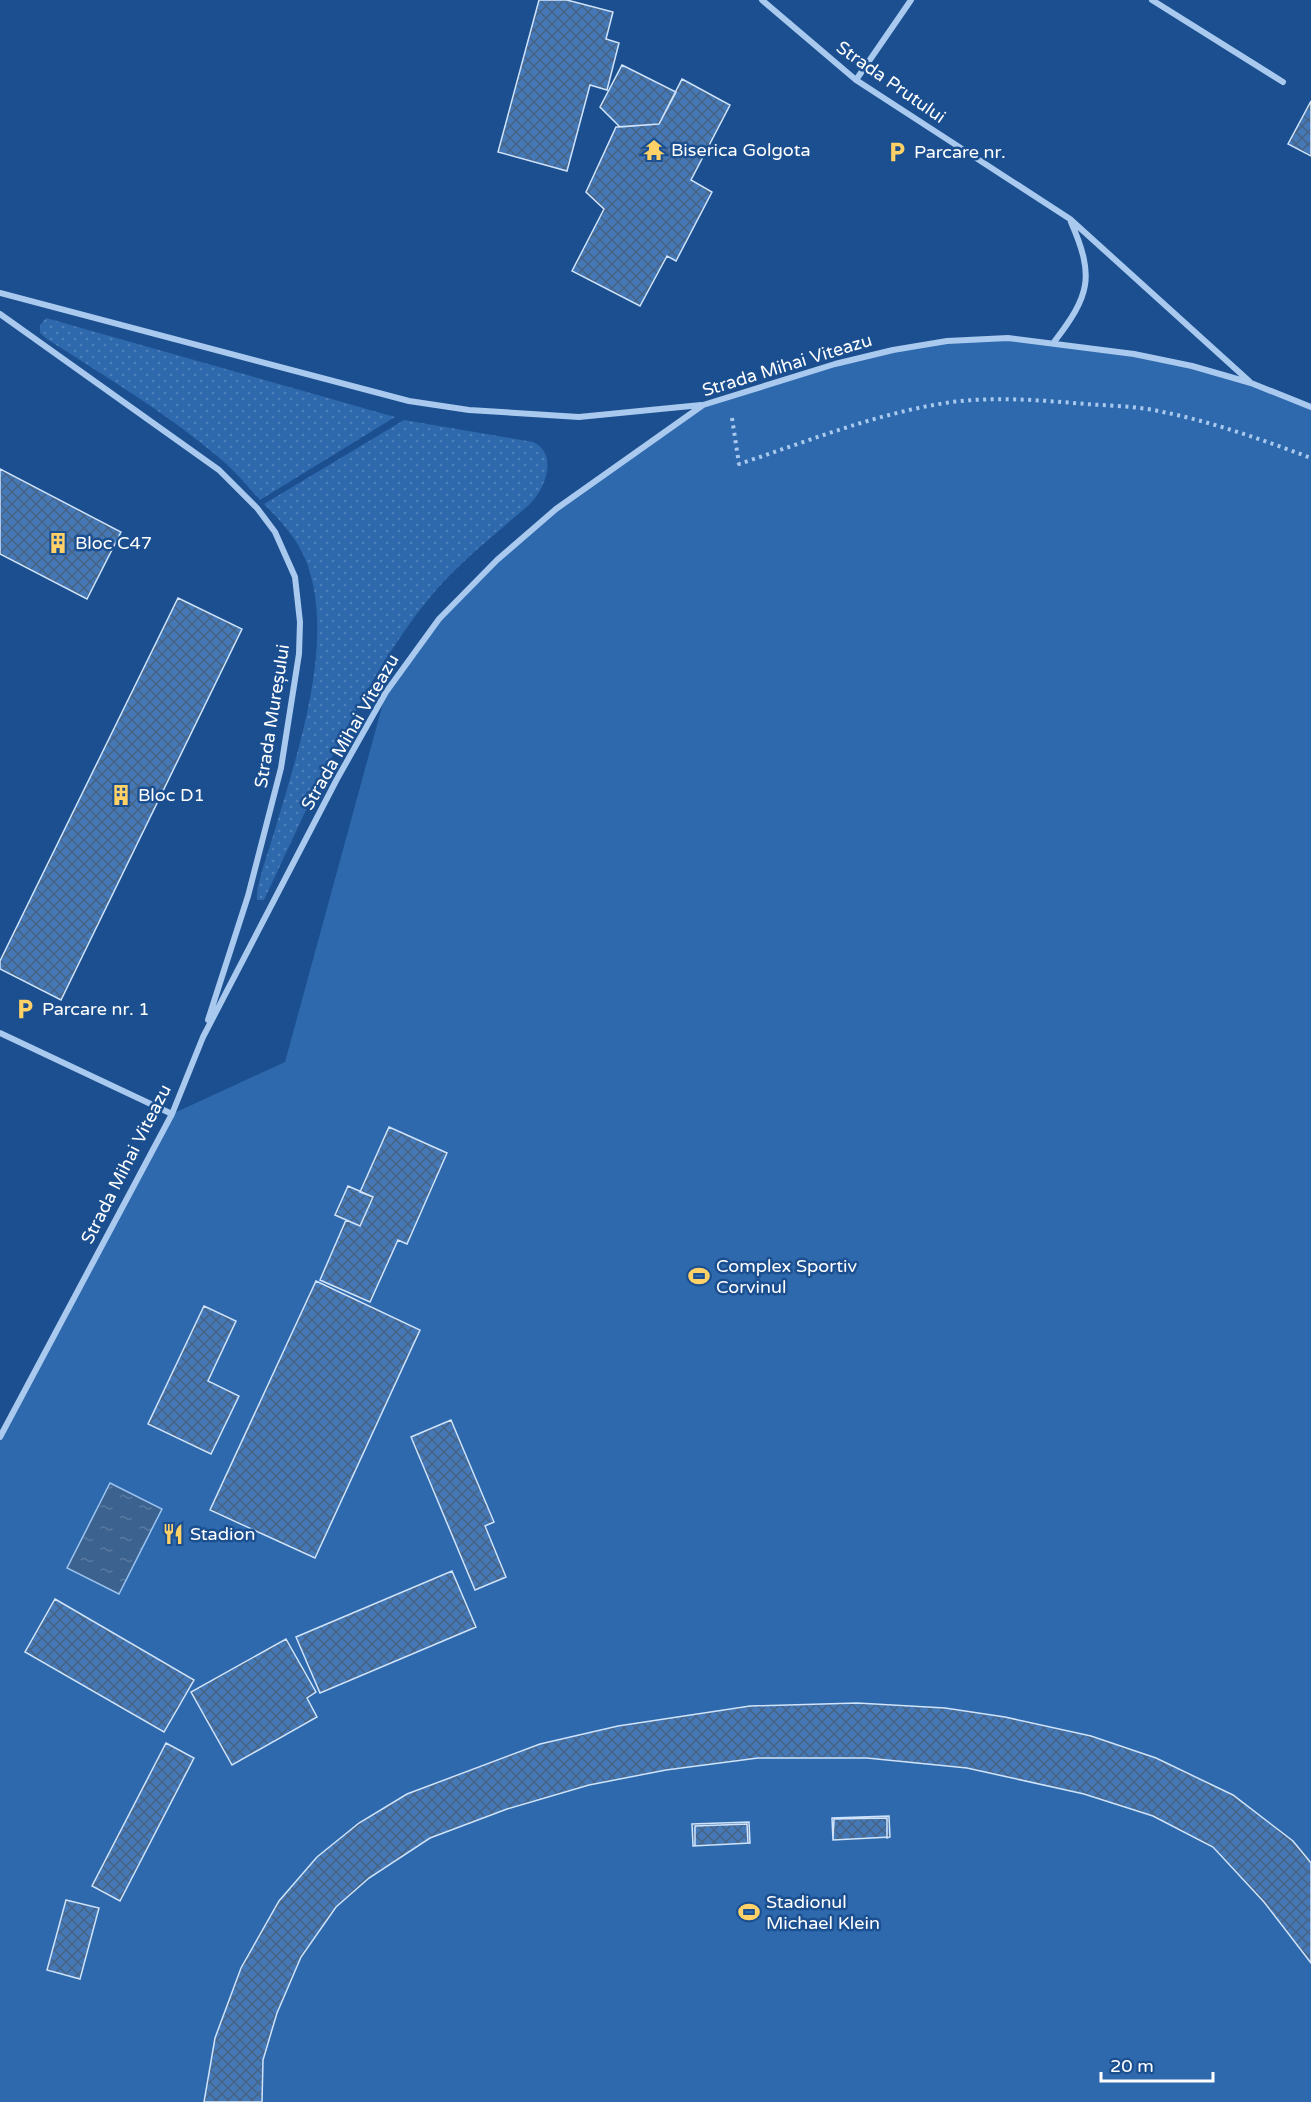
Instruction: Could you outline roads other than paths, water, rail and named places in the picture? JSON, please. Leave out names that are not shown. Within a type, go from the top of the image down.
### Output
[{"type":"street","name":"Strada Prutului","points":[[762,0],[856,80],[1070,219],[1251,383]]},
{"type":"street","points":[[856,80],[911,0]]},
{"type":"street","points":[[1152,0],[1283,82]]},
{"type":"street","points":[[1054,342],[1070,321],[1083,292],[1088,271],[1084,253],[1070,219]]},
{"type":"street","points":[[0,292],[419,402],[469,410],[579,417],[703,405]]},
{"type":"street","name":"Strada Mureșului","points":[[0,314],[30,338],[219,471],[257,508],[275,532],[295,577],[300,622],[299,654],[281,768],[248,896],[203,1037]]},
{"type":"street","name":"Strada Mihai Viteazu","points":[[0,1437],[172,1114],[203,1037],[337,779],[386,692],[433,627],[470,586],[529,530],[624,458],[703,405],[835,364],[892,350],[946,341],[1008,339],[1054,342],[1192,366],[1251,383],[1311,407]]},
{"type":"street","points":[[0,1034],[172,1114]]},
{"type":"water","points":[[110,1483],[162,1509],[119,1594],[67,1568]]},
{"type":"place","name":"Biserica Golgota","points":[[654,150]]},
{"type":"place","name":"Parcare nr.","points":[[897,152]]},
{"type":"place","name":"Bloc C47","points":[[58,543]]},
{"type":"place","name":"Bloc D1","points":[[121,795]]},
{"type":"place","name":"Parcare nr. 1","points":[[25,1009]]},
{"type":"place","name":"Complex Sportiv Corvinul","points":[[699,1276]]},
{"type":"place","name":"Stadion","points":[[173,1534]]},
{"type":"place","name":"Stadionul Michael Klein","points":[[749,1912]]}]
